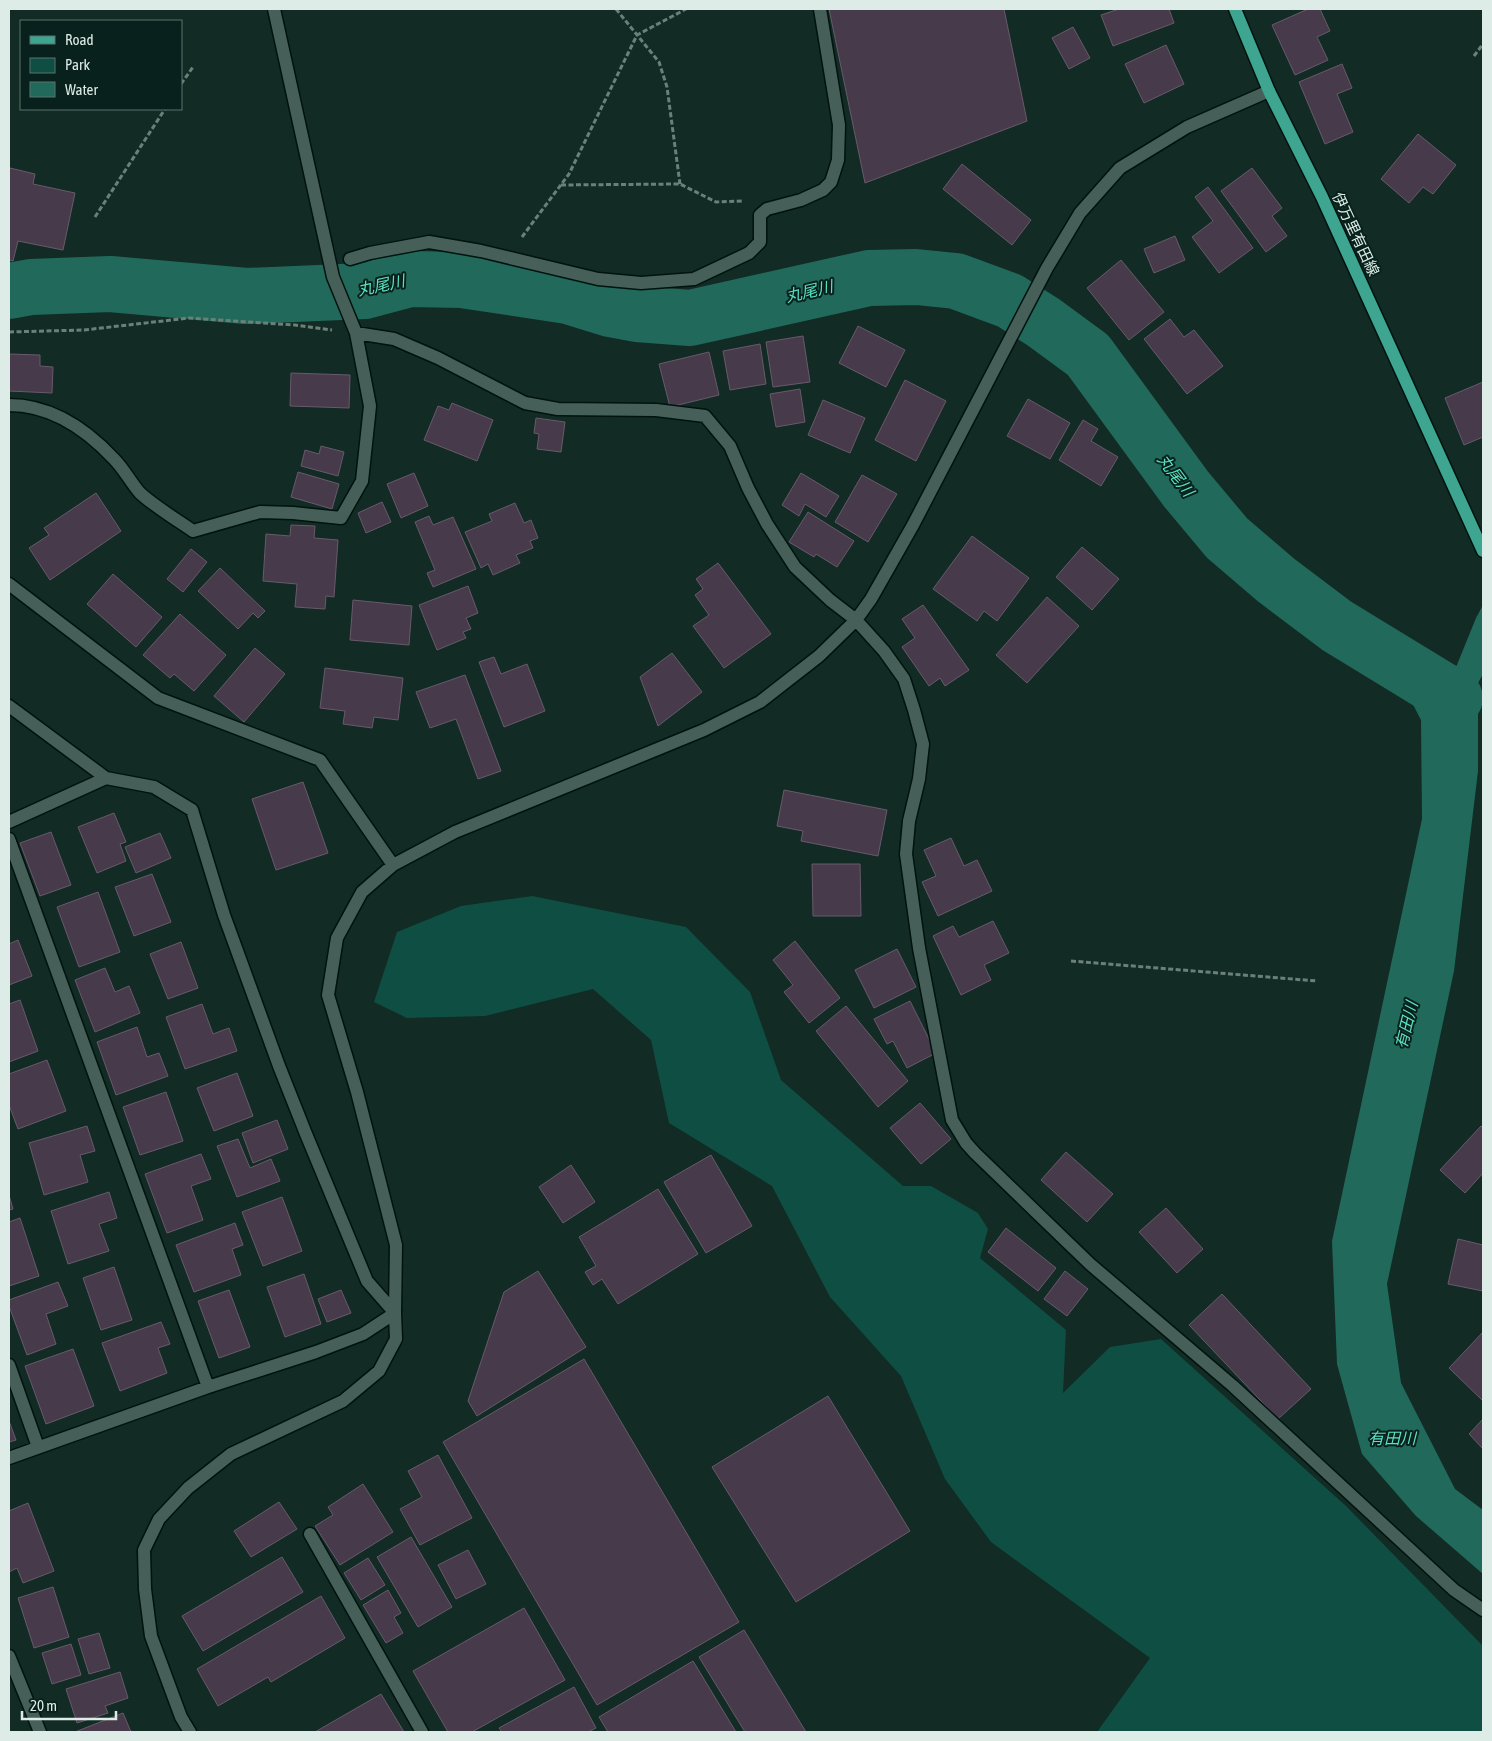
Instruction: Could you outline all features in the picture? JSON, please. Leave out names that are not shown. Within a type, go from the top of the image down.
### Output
[{"type":"main road","name":"伊万里有田線","points":[[1235,9],[1269,91],[1322,197],[1483,551]]},
{"type":"street","points":[[9,405],[20,405],[51,411],[79,427],[115,460],[141,493],[193,531],[260,512],[341,518],[362,481],[370,406],[356,333],[333,277],[274,9]]},
{"type":"street","points":[[350,259],[370,253],[428,242],[481,251],[598,279],[641,283],[694,279],[749,253],[760,242],[760,215],[767,209],[801,200],[823,190],[831,182],[838,160],[839,125],[820,9]]},
{"type":"street","points":[[190,1732],[182,1717],[151,1636],[145,1589],[144,1550],[159,1519],[188,1488],[231,1454],[343,1401],[379,1371],[396,1338],[396,1245],[357,1092],[328,995],[337,938],[362,892],[392,865],[455,832],[704,730],[760,702],[819,656],[856,620],[871,599],[904,541],[1047,268],[1080,213],[1120,168],[1187,127],[1269,91]]},
{"type":"street","points":[[356,333],[394,339],[438,358],[525,403],[558,409],[656,410],[705,416],[730,446],[763,517],[795,567],[830,600],[856,620],[884,651],[904,679],[923,744],[919,779],[909,821],[906,854],[919,948],[944,1082],[952,1120],[966,1143],[1090,1264],[1232,1386],[1454,1590],[1483,1610]]},
{"type":"street","points":[[9,584],[158,698],[320,760],[392,865]]},
{"type":"street","points":[[9,706],[106,778],[154,787],[192,810],[224,915],[306,1134],[367,1281],[395,1314]]},
{"type":"street","points":[[9,822],[106,778]]},
{"type":"street","points":[[9,839],[208,1387]]},
{"type":"street","points":[[9,1458],[208,1387],[316,1352],[363,1334],[395,1314]]},
{"type":"street","points":[[9,1365],[38,1447]]},
{"type":"street","points":[[310,1534],[422,1732]]},
{"type":"street","points":[[9,1656],[40,1732]]},
{"type":"path","points":[[616,9],[659,62],[667,87],[680,184]]},
{"type":"path","points":[[508,258],[568,174],[637,35],[686,9]]},
{"type":"path","points":[[1474,56],[1483,44]]},
{"type":"path","points":[[182,82],[193,66]]},
{"type":"path","points":[[95,217],[164,110]]},
{"type":"path","points":[[561,185],[680,184],[716,202],[744,201]]},
{"type":"path","points":[[9,332],[84,330],[189,318],[295,325],[356,333]]},
{"type":"path","points":[[1071,961],[1317,981]]},
{"type":"green space","points":[[532,896],[686,927],[750,992],[781,1080],[903,1186],[931,1186],[978,1213],[988,1229],[980,1258],[1066,1330],[1063,1393],[1110,1347],[1161,1339],[1346,1506],[1483,1646],[1483,1732],[1097,1732],[1150,1658],[991,1542],[945,1479],[901,1376],[830,1297],[772,1186],[669,1123],[651,1040],[593,989],[485,1016],[407,1018],[374,1002],[397,932],[461,906]]},
{"type":"water","name":"有田川","points":[[1483,605],[1483,674],[1478,683],[1478,771],[1454,971],[1387,1284],[1401,1383],[1455,1489],[1483,1510],[1483,1574],[1416,1516],[1362,1454],[1337,1364],[1332,1241],[1422,819],[1421,720],[1405,689],[1431,680],[1450,682]]},
{"type":"building","points":[[829,9],[1004,9],[1027,121],[865,183]]},
{"type":"building","points":[[1119,9],[1169,9],[1174,23],[1113,46],[1101,15]]},
{"type":"building","points":[[1308,9],[1320,9],[1330,31],[1317,37],[1328,60],[1295,75],[1272,25]]},
{"type":"building","points":[[1073,27],[1090,58],[1069,69],[1052,38]]},
{"type":"building","points":[[1166,45],[1184,84],[1144,103],[1125,64]]},
{"type":"building","points":[[1342,64],[1352,88],[1337,94],[1353,132],[1325,144],[1299,82]]},
{"type":"building","points":[[1418,134],[1456,165],[1433,194],[1423,187],[1409,203],[1381,179]]},
{"type":"building","points":[[962,164],[1031,220],[1012,245],[943,189]]},
{"type":"building","points":[[10,168],[35,174],[33,184],[75,193],[63,250],[18,241],[13,261],[9,260]]},
{"type":"building","points":[[1252,168],[1282,208],[1272,216],[1287,236],[1266,252],[1221,191]]},
{"type":"building","points":[[1208,187],[1253,248],[1219,273],[1192,237],[1213,221],[1195,197]]},
{"type":"building","points":[[1175,236],[1185,260],[1154,273],[1144,249]]},
{"type":"building","points":[[1121,260],[1164,312],[1129,340],[1087,288]]},
{"type":"building","points":[[1170,319],[1184,337],[1194,330],[1223,366],[1187,394],[1144,339]]},
{"type":"building","points":[[858,326],[905,350],[886,387],[839,363]]},
{"type":"building","points":[[803,336],[810,382],[773,387],[766,342]]},
{"type":"building","points":[[760,344],[766,384],[730,390],[723,351]]},
{"type":"building","points":[[709,352],[719,395],[670,407],[659,364]]},
{"type":"building","points":[[9,354],[40,355],[40,366],[53,367],[52,393],[9,391]]},
{"type":"building","points":[[291,373],[350,375],[349,408],[290,406]]},
{"type":"building","points":[[905,380],[946,401],[916,461],[875,440]]},
{"type":"building","points":[[1483,382],[1483,437],[1464,445],[1445,398]]},
{"type":"building","points":[[800,389],[805,422],[776,427],[770,394]]},
{"type":"building","points":[[1028,399],[1070,423],[1050,459],[1007,436]]},
{"type":"building","points":[[823,400],[865,418],[850,453],[808,435]]},
{"type":"building","points":[[452,403],[493,420],[477,461],[424,440],[438,406],[449,410]]},
{"type":"building","points":[[536,418],[565,422],[561,452],[537,449],[539,434],[534,433]]},
{"type":"building","points":[[1083,420],[1098,429],[1091,441],[1118,457],[1101,486],[1059,460]]},
{"type":"building","points":[[321,446],[344,452],[338,476],[301,466],[305,450],[319,454]]},
{"type":"building","points":[[298,472],[339,484],[332,509],[291,497]]},
{"type":"building","points":[[414,473],[428,506],[401,518],[387,484]]},
{"type":"building","points":[[801,473],[839,496],[826,517],[805,504],[799,516],[782,505]]},
{"type":"building","points":[[862,475],[897,494],[868,542],[835,522]]},
{"type":"building","points":[[96,493],[121,531],[50,580],[29,548],[49,535],[44,528]]},
{"type":"building","points":[[382,502],[391,522],[366,533],[358,513]]},
{"type":"building","points":[[515,503],[524,523],[531,520],[538,538],[530,541],[533,548],[516,555],[520,563],[493,575],[488,564],[481,568],[465,532],[492,521],[489,514]]},
{"type":"building","points":[[808,512],[854,541],[837,567],[816,554],[814,557],[789,542]]},
{"type":"building","points":[[429,516],[433,525],[453,517],[476,569],[433,587],[427,573],[435,570],[415,522]]},
{"type":"building","points":[[291,525],[315,526],[314,538],[338,540],[334,597],[326,596],[325,609],[295,607],[297,584],[263,581],[266,534],[290,536]]},
{"type":"building","points":[[972,536],[1029,578],[997,621],[984,611],[977,621],[933,589]]},
{"type":"building","points":[[1082,547],[1119,579],[1092,610],[1056,577]]},
{"type":"building","points":[[191,549],[207,562],[183,592],[167,579]]},
{"type":"building","points":[[718,563],[771,634],[724,668],[693,626],[709,615],[695,595],[703,589],[696,579]]},
{"type":"building","points":[[220,568],[265,611],[258,618],[253,613],[238,629],[198,591]]},
{"type":"building","points":[[113,574],[162,617],[136,647],[87,604]]},
{"type":"building","points":[[468,586],[478,613],[466,618],[471,629],[463,632],[466,638],[437,650],[419,605]]},
{"type":"building","points":[[1047,597],[1079,626],[1027,683],[996,655]]},
{"type":"building","points":[[353,600],[412,606],[409,645],[350,640]]},
{"type":"building","points":[[923,605],[969,670],[945,686],[940,678],[929,686],[902,647],[915,638],[902,619]]},
{"type":"building","points":[[180,614],[226,655],[194,691],[174,674],[170,678],[143,655]]},
{"type":"building","points":[[255,648],[285,674],[244,722],[214,696]]},
{"type":"building","points":[[672,653],[702,692],[658,726],[640,677]]},
{"type":"building","points":[[494,657],[501,674],[527,664],[545,711],[504,727],[479,662]]},
{"type":"building","points":[[325,668],[403,678],[398,720],[374,717],[372,728],[343,724],[345,711],[320,708]]},
{"type":"building","points":[[465,675],[501,771],[478,779],[456,719],[430,728],[416,692]]},
{"type":"building","points":[[303,782],[328,853],[276,870],[252,799]]},
{"type":"building","points":[[784,790],[887,810],[878,856],[801,841],[803,831],[777,826]]},
{"type":"building","points":[[114,813],[126,842],[120,844],[126,861],[97,873],[78,827]]},
{"type":"building","points":[[51,832],[71,885],[40,896],[20,843]]},
{"type":"building","points":[[160,833],[171,858],[136,873],[125,847]]},
{"type":"building","points":[[951,838],[964,866],[977,860],[992,891],[938,916],[922,882],[936,876],[924,850]]},
{"type":"building","points":[[812,864],[860,864],[861,916],[813,916]]},
{"type":"building","points":[[152,874],[171,922],[134,936],[115,887]]},
{"type":"building","points":[[98,892],[120,952],[79,967],[57,907]]},
{"type":"building","points":[[993,921],[1009,953],[984,965],[991,980],[961,995],[933,936],[953,926],[959,937]]},
{"type":"building","points":[[18,940],[32,976],[9,985],[9,944]]},
{"type":"building","points":[[795,941],[840,998],[809,1023],[784,992],[793,985],[773,960]]},
{"type":"building","points":[[181,942],[198,988],[168,999],[150,954]]},
{"type":"building","points":[[897,949],[916,987],[874,1008],[855,970]]},
{"type":"building","points":[[105,968],[115,992],[129,986],[140,1013],[95,1032],[75,980]]},
{"type":"building","points":[[20,1000],[38,1051],[9,1062],[9,1004]]},
{"type":"building","points":[[910,1001],[936,1053],[907,1068],[893,1041],[887,1044],[874,1019]]},
{"type":"building","points":[[202,1004],[213,1034],[229,1028],[237,1051],[185,1069],[166,1017]]},
{"type":"building","points":[[846,1006],[908,1081],[878,1107],[816,1031]]},
{"type":"building","points":[[137,1027],[147,1057],[159,1053],[168,1076],[116,1095],[97,1042]]},
{"type":"building","points":[[47,1060],[66,1111],[18,1129],[9,1105],[9,1074]]},
{"type":"building","points":[[237,1073],[253,1116],[214,1131],[197,1088]]},
{"type":"building","points":[[166,1092],[183,1141],[140,1155],[123,1107]]},
{"type":"building","points":[[920,1103],[951,1139],[921,1164],[890,1128]]},
{"type":"building","points":[[277,1120],[288,1149],[253,1163],[242,1133]]},
{"type":"building","points":[[87,1126],[95,1151],[80,1155],[88,1182],[44,1195],[29,1143]]},
{"type":"building","points":[[1481,1126],[1483,1128],[1483,1173],[1465,1193],[1440,1170]]},
{"type":"building","points":[[238,1139],[250,1168],[271,1159],[280,1181],[237,1197],[217,1146]]},
{"type":"building","points":[[1066,1152],[1113,1194],[1087,1222],[1041,1180]]},
{"type":"building","points":[[201,1154],[211,1179],[191,1186],[203,1220],[167,1233],[145,1174]]},
{"type":"building","points":[[711,1155],[752,1226],[706,1253],[664,1182]]},
{"type":"building","points":[[571,1165],[595,1202],[563,1223],[539,1187]]},
{"type":"building","points":[[658,1189],[698,1254],[618,1304],[602,1279],[593,1285],[585,1272],[596,1266],[579,1237]]},
{"type":"building","points":[[109,1192],[117,1218],[99,1224],[109,1251],[68,1264],[51,1211]]},
{"type":"building","points":[[9,1195],[13,1209],[9,1210]]},
{"type":"building","points":[[282,1197],[302,1251],[263,1266],[242,1212]]},
{"type":"building","points":[[1166,1208],[1203,1249],[1177,1273],[1139,1232]]},
{"type":"building","points":[[20,1218],[39,1276],[9,1286],[9,1222]]},
{"type":"building","points":[[235,1223],[243,1245],[232,1249],[241,1275],[194,1292],[176,1245]]},
{"type":"building","points":[[1006,1228],[1056,1268],[1038,1291],[988,1252]]},
{"type":"building","points":[[1458,1239],[1483,1245],[1483,1291],[1448,1284]]},
{"type":"building","points":[[114,1267],[132,1320],[101,1330],[83,1278]]},
{"type":"building","points":[[538,1271],[586,1347],[477,1416],[468,1401],[504,1292]]},
{"type":"building","points":[[1065,1271],[1088,1289],[1067,1316],[1044,1299]]},
{"type":"building","points":[[304,1274],[321,1324],[285,1337],[267,1287]]},
{"type":"building","points":[[58,1282],[68,1306],[46,1314],[56,1344],[27,1355],[9,1306],[9,1300]]},
{"type":"building","points":[[229,1290],[250,1347],[219,1358],[198,1301]]},
{"type":"building","points":[[341,1290],[351,1313],[327,1322],[318,1299]]},
{"type":"building","points":[[1222,1294],[1311,1389],[1278,1419],[1189,1325]]},
{"type":"building","points":[[161,1322],[170,1344],[158,1348],[167,1373],[120,1391],[102,1343]]},
{"type":"building","points":[[1483,1332],[1483,1401],[1449,1368]]},
{"type":"building","points":[[73,1349],[94,1406],[46,1424],[25,1366]]},
{"type":"building","points":[[584,1359],[739,1622],[597,1705],[443,1442]]},
{"type":"building","points":[[828,1396],[910,1531],[796,1602],[712,1467]]},
{"type":"building","points":[[1483,1419],[1483,1449],[1469,1434]]},
{"type":"building","points":[[9,1421],[16,1440],[9,1442]]},
{"type":"building","points":[[438,1455],[472,1518],[420,1545],[400,1509],[422,1497],[408,1471]]},
{"type":"building","points":[[363,1484],[393,1532],[340,1565],[315,1526],[333,1515],[328,1507]]},
{"type":"building","points":[[279,1502],[297,1529],[251,1557],[234,1531]]},
{"type":"building","points":[[28,1503],[54,1571],[23,1583],[17,1568],[9,1572],[9,1511]]},
{"type":"building","points":[[411,1537],[452,1607],[418,1627],[377,1557]]},
{"type":"building","points":[[468,1550],[486,1584],[456,1599],[438,1565]]},
{"type":"building","points":[[282,1557],[303,1592],[203,1651],[182,1616]]},
{"type":"building","points":[[368,1558],[385,1585],[361,1600],[344,1573]]},
{"type":"building","points":[[53,1587],[69,1637],[34,1648],[18,1598]]},
{"type":"building","points":[[388,1590],[401,1613],[394,1617],[403,1633],[386,1643],[363,1605]]},
{"type":"building","points":[[321,1596],[345,1638],[271,1682],[268,1677],[218,1706],[197,1669]]},
{"type":"building","points":[[524,1608],[565,1680],[472,1732],[448,1732],[413,1671]]},
{"type":"building","points":[[744,1630],[806,1732],[745,1732],[699,1657]]},
{"type":"building","points":[[99,1633],[110,1668],[89,1674],[78,1639]]},
{"type":"building","points":[[71,1644],[81,1675],[52,1684],[42,1653]]},
{"type":"building","points":[[693,1661],[736,1732],[608,1732],[599,1717]]},
{"type":"building","points":[[120,1672],[128,1698],[105,1706],[108,1713],[77,1723],[66,1689]]},
{"type":"building","points":[[574,1687],[596,1728],[588,1732],[502,1732],[499,1728]]},
{"type":"building","points":[[381,1694],[404,1732],[315,1732]]},
{"type":"building","points":[[123,1713],[131,1732],[75,1732]]},
{"type":"waterway","name":"丸尾川","points":[[9,291],[31,287],[110,284],[246,296],[365,291],[410,279],[462,280],[568,296],[610,309],[637,314],[690,318],[869,278],[916,277],[956,281],[1010,301],[1043,322],[1088,355],[1186,489],[1227,538],[1276,580],[1337,626],[1455,698]]}]
